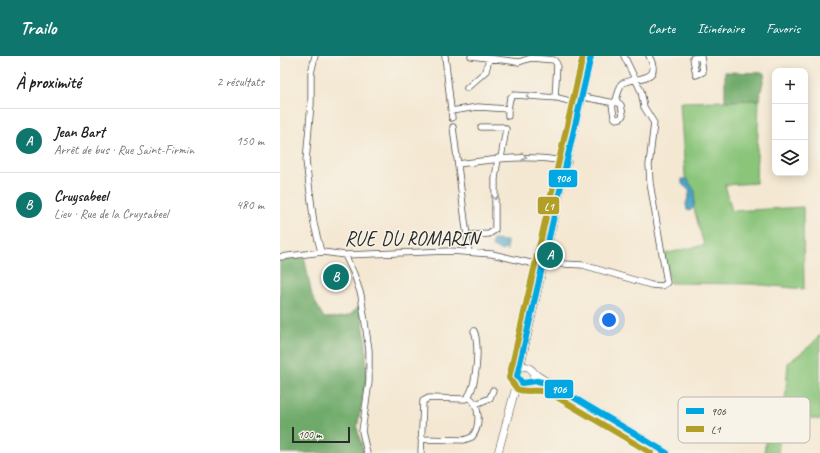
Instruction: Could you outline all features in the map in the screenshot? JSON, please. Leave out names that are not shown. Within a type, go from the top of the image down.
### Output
[{"type":"main road","points":[[498,453],[518,379],[517,373],[520,368],[582,101],[591,56]]},
{"type":"main road","points":[[525,346],[526,359],[529,367],[534,373],[667,453]]},
{"type":"main road","points":[[520,368],[529,367]]},
{"type":"main road","points":[[511,403],[518,391],[528,382],[534,373]]},
{"type":"main road","points":[[518,379],[528,382],[552,384]]},
{"type":"street","points":[[315,56],[311,73],[311,104],[306,161],[313,220],[321,252]]},
{"type":"street","points":[[445,56],[452,118]]},
{"type":"street","points":[[471,56],[519,62],[531,58],[555,60],[557,64],[555,98]]},
{"type":"street","points":[[624,56],[635,80]]},
{"type":"street","points":[[508,116],[510,98],[513,96],[614,103],[620,85],[647,77],[652,73],[654,66],[649,56]]},
{"type":"street","points":[[467,88],[486,70],[489,58]]},
{"type":"street","name":"RUE DU ROMARIN","points":[[280,256],[321,252],[345,255],[404,254],[442,251],[469,252],[498,255],[543,265],[583,265],[651,285],[664,286],[667,284],[650,180],[650,162],[654,123],[644,107],[641,91],[635,80]]},
{"type":"street","points":[[451,111],[478,107],[508,109]]},
{"type":"street","points":[[453,127],[469,252]]},
{"type":"street","points":[[468,235],[489,234],[495,230],[495,179],[507,132],[506,128],[481,127]]},
{"type":"street","points":[[458,164],[500,158],[536,158],[568,162]]},
{"type":"street","points":[[345,255],[354,274],[361,295],[370,354],[369,382],[362,431],[367,453]]},
{"type":"street","points":[[421,453],[422,404],[425,399],[465,399],[469,396],[476,371],[477,338],[474,332]]},
{"type":"street","points":[[476,404],[490,398],[493,390]]},
{"type":"street","points":[[421,439],[464,440],[471,438],[474,434],[478,420],[476,404],[469,396]]},
{"type":"green space","points":[[725,72],[765,73],[759,100],[725,101]]},
{"type":"green space","points":[[759,100],[756,183],[725,185],[732,211],[803,207],[804,289],[752,284],[670,283],[664,254],[704,245],[685,176],[680,102]]},
{"type":"green space","points":[[304,256],[312,296],[324,318],[348,316],[361,306],[366,344],[367,377],[357,428],[364,453],[280,453],[280,258]]},
{"type":"green space","points":[[820,335],[820,420],[810,418],[810,397],[785,397],[788,363],[811,345]]},
{"type":"green space","points":[[765,443],[779,443],[778,453],[764,453]]},
{"type":"water","points":[[682,179],[687,179],[695,191],[694,207],[690,211],[687,210],[686,204],[690,191],[682,184]]},
{"type":"water","points":[[493,240],[507,241],[507,251],[506,248],[503,251],[492,247]]},
{"type":"transit line","name":"L1","points":[[583,56],[509,378],[517,389],[524,391],[548,392],[651,453]]},
{"type":"transit line","name":"906","points":[[591,56],[517,376],[522,383],[537,381],[551,384],[667,453]]},
{"type":"place","name":"Jean Bart","points":[[550,255]]},
{"type":"place","name":"Cruysabeel","points":[[336,277]]}]
